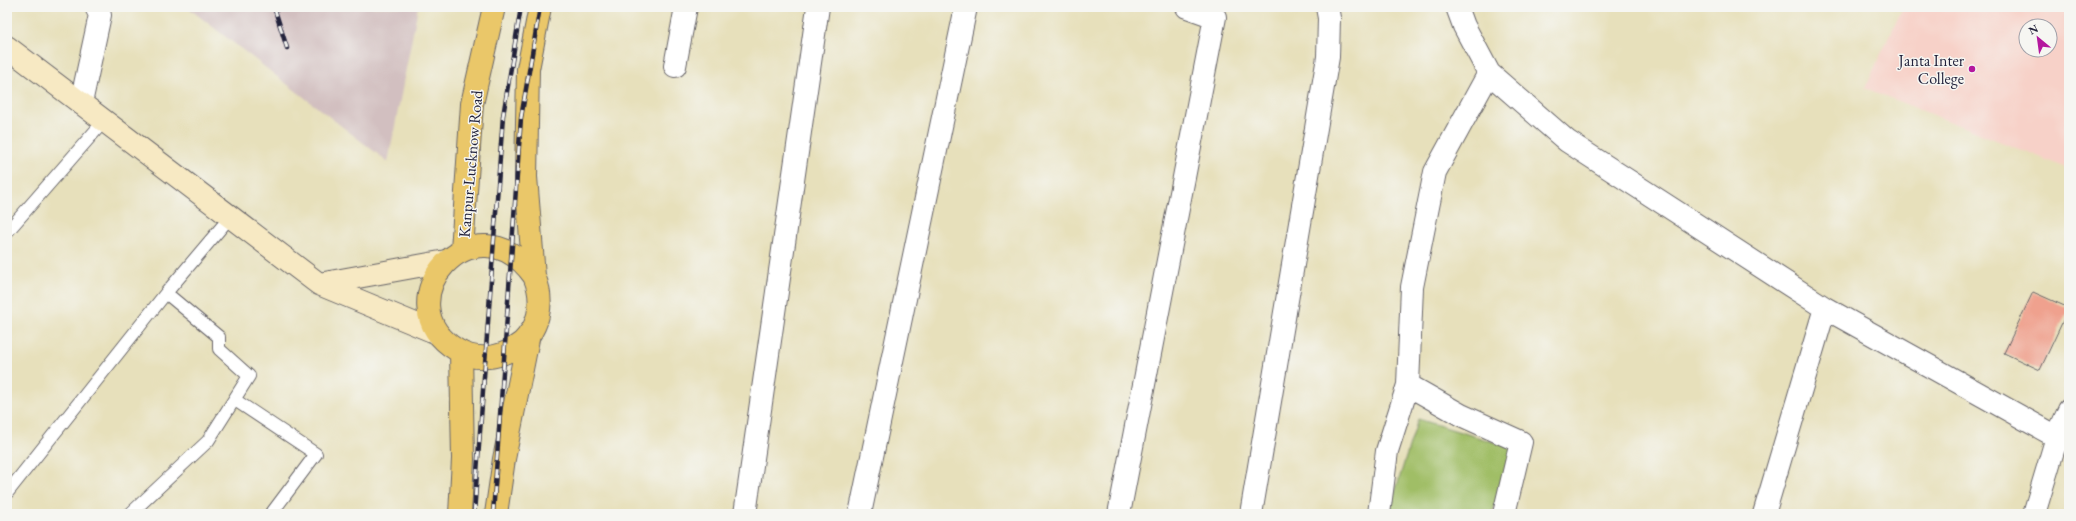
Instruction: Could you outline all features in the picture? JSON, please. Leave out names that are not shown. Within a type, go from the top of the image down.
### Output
[{"type":"main road","name":"Kanpur-Lucknow Road","points":[[454,256],[472,104],[494,7]]},
{"type":"main road","points":[[454,256],[434,277],[428,296],[430,315],[438,333],[448,345],[461,352],[476,357],[491,357],[506,353],[519,346],[536,324],[540,299],[534,276],[526,177],[528,76],[540,7]]},
{"type":"main road","points":[[9,52],[81,103],[319,284],[438,333]]},
{"type":"main road","points":[[319,284],[454,256],[479,246],[511,252],[524,262],[534,276]]},
{"type":"main road","points":[[496,514],[504,459],[529,334]]},
{"type":"main road","points":[[460,514],[463,459],[461,352]]},
{"type":"street","points":[[81,103],[100,15],[96,7]]},
{"type":"street","points":[[675,66],[686,7]]},
{"type":"street","points":[[745,514],[818,7]]},
{"type":"street","points":[[860,514],[966,7]]},
{"type":"street","points":[[1119,514],[1214,17],[1187,7]]},
{"type":"street","points":[[1251,514],[1328,57],[1329,18],[1327,7]]},
{"type":"street","points":[[1457,7],[1464,26],[1489,73],[1567,141],[1825,308],[2063,439]]},
{"type":"street","points":[[1379,514],[1387,451],[1408,385],[1412,286],[1435,172],[1489,73]]},
{"type":"street","points":[[1764,514],[1825,308]]},
{"type":"street","points":[[1408,385],[1461,415],[1521,442],[1504,514]]},
{"type":"street","points":[[2034,514],[2063,439],[2069,410]]},
{"type":"lane","points":[[7,232],[104,121]]},
{"type":"lane","points":[[7,493],[166,293],[231,216]]},
{"type":"lane","points":[[130,514],[208,441],[249,376],[219,349],[219,337],[166,293]]},
{"type":"lane","points":[[234,400],[316,454],[271,514]]},
{"type":"shaded area","points":[[187,7],[418,7],[388,162]]},
{"type":"shaded area","name":"Janta Inter College","points":[[1903,7],[2069,7],[2069,169],[1865,88]]},
{"type":"green space","points":[[1418,419],[1513,448],[1492,514],[1388,514]]},
{"type":"building","points":[[2033,292],[2069,308],[2040,370],[2004,353]]},
{"type":"railway","points":[[274,7],[287,48]]},
{"type":"railway","points":[[474,514],[503,116],[521,7]]},
{"type":"railway","points":[[493,514],[521,118],[540,7]]},
{"type":"place","name":"Janta Inter College","points":[[1972,69]]}]
